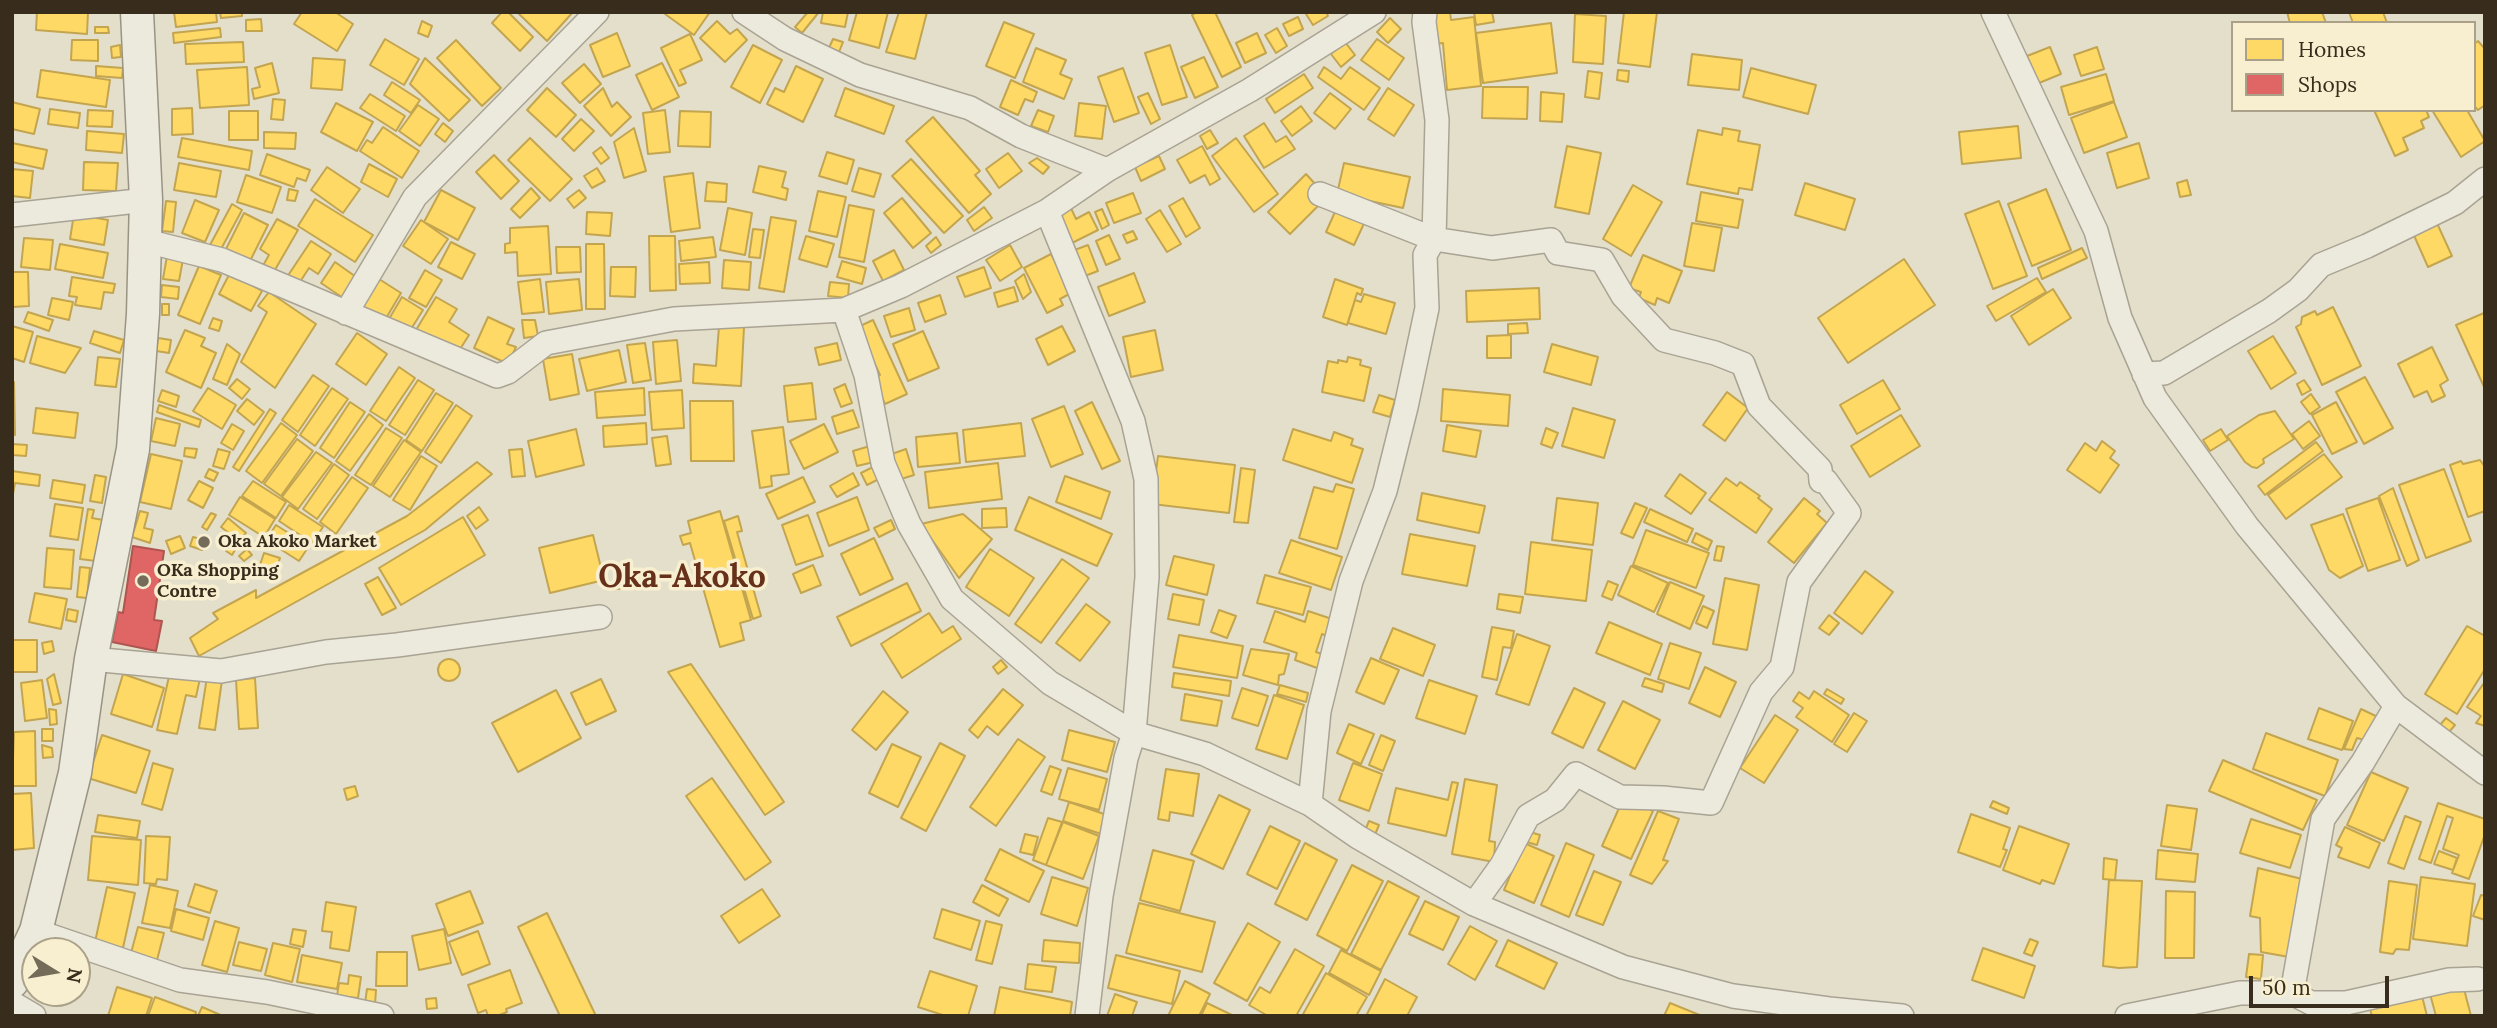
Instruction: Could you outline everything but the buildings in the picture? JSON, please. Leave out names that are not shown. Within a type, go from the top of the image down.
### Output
[{"type":"main road","points":[[12,982],[36,931],[75,772],[91,659],[133,449],[143,314],[146,200],[137,12]]},
{"type":"street","points":[[346,313],[415,197],[597,12]]},
{"type":"street","points":[[744,12],[785,39],[860,75],[970,108],[1021,136],[1107,170]]},
{"type":"street","points":[[145,241],[222,260],[497,376],[508,372],[547,343],[674,319],[844,310],[901,286],[1047,211],[1107,170],[1250,90],[1344,20],[1374,12]]},
{"type":"street","points":[[1310,804],[1319,711],[1351,580],[1385,491],[1427,308],[1426,255],[1434,239],[1437,120],[1425,12]]},
{"type":"street","points":[[1993,12],[2096,231],[2120,318],[2155,398],[2247,526],[2396,706],[2485,773]]},
{"type":"street","points":[[2144,374],[2164,373],[2269,311],[2298,290],[2321,265],[2455,203],[2485,179]]},
{"type":"street","points":[[1320,194],[1434,239],[1492,248],[1551,240],[1558,253],[1602,260],[1623,296],[1664,340],[1715,353],[1743,364],[1759,406],[1820,469],[1821,481],[1826,481],[1849,513],[1799,582],[1782,667],[1761,692],[1711,803],[1620,797],[1576,774],[1555,800],[1528,816],[1503,865],[1474,904]]},
{"type":"street","points":[[12,215],[146,200]]},
{"type":"street","points":[[1047,211],[1133,421],[1146,479],[1147,577],[1134,733],[1126,758],[1101,896],[1087,1016]]},
{"type":"street","points":[[844,310],[866,375],[883,463],[909,524],[951,599],[1050,683],[1134,733],[1205,754],[1310,804],[1359,837],[1474,904],[1623,967],[1734,1006],[1829,1009],[1902,1016]]},
{"type":"street","points":[[91,659],[220,671],[326,652],[600,617]]},
{"type":"street","points":[[2292,993],[2323,819],[2363,762],[2396,706]]},
{"type":"street","points":[[36,931],[180,980],[267,992],[382,1016]]},
{"type":"street","points":[[2127,1016],[2240,993],[2292,993],[2311,1003],[2346,1003],[2449,980],[2478,979]]},
{"type":"street","points":[[12,1003],[34,1016]]},
{"type":"place","name":"Oka Akoko Market","points":[[204,542]]},
{"type":"place","name":"OKa Shopping Contre","points":[[143,581]]},
{"type":"district","name":"Oka-Akoko","points":[[682,578]]}]
